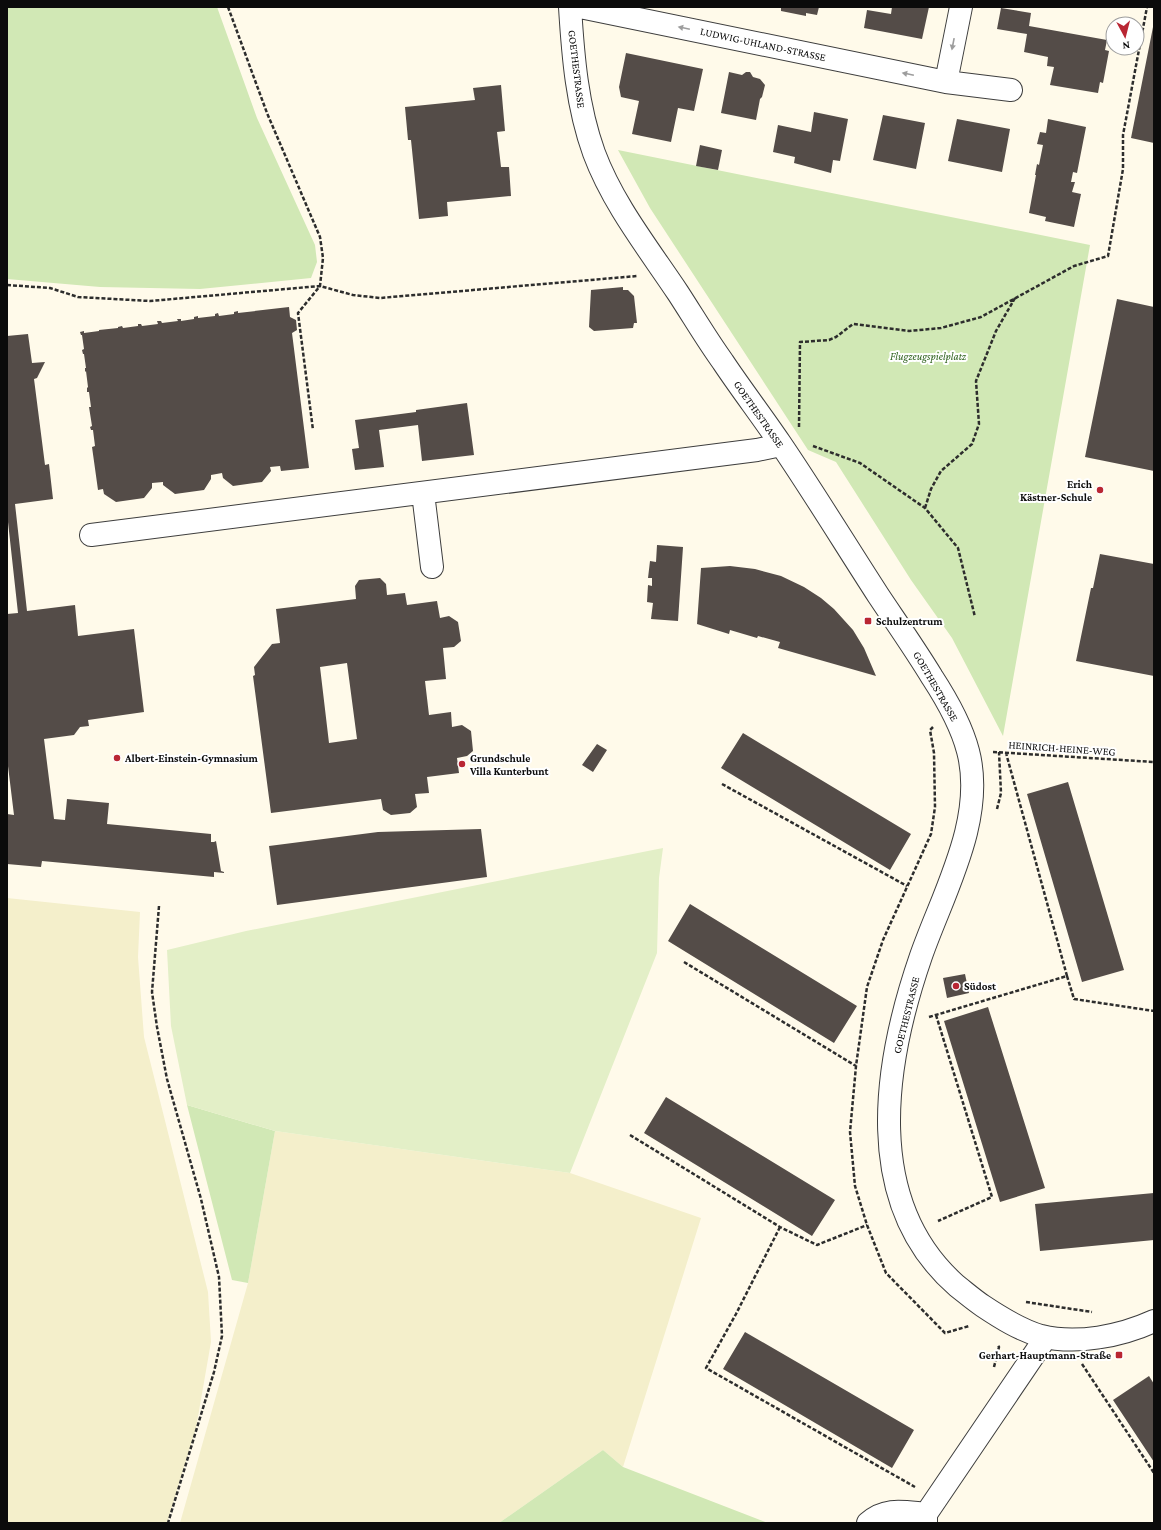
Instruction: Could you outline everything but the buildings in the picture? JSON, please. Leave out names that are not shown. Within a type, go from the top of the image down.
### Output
[{"type":"street","name":"GOETHESTRASSE","points":[[570,7],[576,78],[581,108],[592,147],[608,185],[626,216],[722,362],[790,443],[948,701],[968,750],[972,773],[972,793],[970,816],[965,838],[920,959],[901,1032],[894,1066],[888,1129],[890,1156],[895,1182],[903,1210],[914,1234],[927,1254],[951,1280],[978,1303],[1013,1324],[1031,1332],[1056,1338],[1086,1338],[1119,1333],[1154,1321]]},
{"type":"street","name":"LUDWIG-UHLAND-STRASSE","points":[[580,7],[946,82],[1011,90]]},
{"type":"street","points":[[946,82],[961,7]]},
{"type":"street","points":[[91,535],[757,450],[790,443]]},
{"type":"street","points":[[423,493],[432,567]]},
{"type":"street","points":[[868,1523],[876,1516],[896,1511],[929,1512],[1056,1338]]},
{"type":"path","points":[[228,7],[267,113],[320,237],[323,258],[320,286],[298,313],[313,430]]},
{"type":"path","points":[[975,617],[958,548],[925,508],[860,463],[790,443],[800,342],[828,340],[853,324],[909,331],[941,328],[981,317],[1074,266],[1108,256],[1123,169],[1123,135],[1147,7]]},
{"type":"path","points":[[7,285],[50,288],[78,297],[150,301],[320,286],[353,295],[380,298],[665,274]]},
{"type":"path","points":[[925,508],[931,489],[941,471],[972,444],[980,424],[976,381],[996,331],[1016,298]]},
{"type":"path","name":"HEINRICH-HEINE-WEG","points":[[968,750],[1154,762]]},
{"type":"path","points":[[995,816],[1001,793],[999,752]]},
{"type":"path","points":[[1006,753],[1074,999],[1154,1011]]},
{"type":"path","points":[[722,784],[907,886]]},
{"type":"path","points":[[160,906],[152,992],[157,1027],[167,1079],[200,1199],[219,1277],[222,1336],[214,1372],[168,1523]]},
{"type":"path","points":[[684,962],[856,1066]]},
{"type":"path","points":[[928,1017],[1067,976]]},
{"type":"path","points":[[936,1015],[992,1197],[938,1221]]},
{"type":"path","points":[[630,1135],[780,1227],[817,1246],[867,1225]]},
{"type":"path","points":[[780,1227],[736,1314],[706,1368],[929,1512]]},
{"type":"path","points":[[1019,1301],[1099,1312]]},
{"type":"path","points":[[1056,1338],[1154,1473]]},
{"type":"shaded area","points":[[7,898],[140,912],[138,957],[144,1037],[208,1292],[211,1342],[196,1428],[167,1523],[7,1523]]},
{"type":"shaded area","points":[[275,1131],[570,1173],[701,1218],[623,1467],[603,1450],[499,1523],[180,1523],[248,1283]]},
{"type":"green space","points":[[7,7],[217,7],[257,118],[315,245],[317,262],[311,278],[200,289],[100,287],[7,279]]},
{"type":"green space","name":"Flugzeugspielplatz","points":[[618,150],[1090,245],[1003,736],[952,638],[911,580],[836,462],[808,450],[650,208]]},
{"type":"green space","points":[[663,848],[659,878],[657,953],[570,1173],[275,1131],[187,1105],[171,1026],[167,950],[246,931]]},
{"type":"green space","points":[[187,1105],[275,1131],[248,1283],[232,1280]]},
{"type":"green space","points":[[603,1450],[623,1467],[768,1523],[499,1523]]},
{"type":"place","name":"Erich Kästner-Schule","points":[[1100,490]]},
{"type":"place","name":"Schulzentrum","points":[[868,621]]},
{"type":"place","name":"Albert-Einstein-Gymnasium","points":[[117,758]]},
{"type":"place","name":"Grundschule Villa Kunterbunt","points":[[462,764]]},
{"type":"place","name":"Südost","points":[[956,986]]},
{"type":"place","name":"Gerhart-Hauptmann-Straße","points":[[1119,1355]]}]
